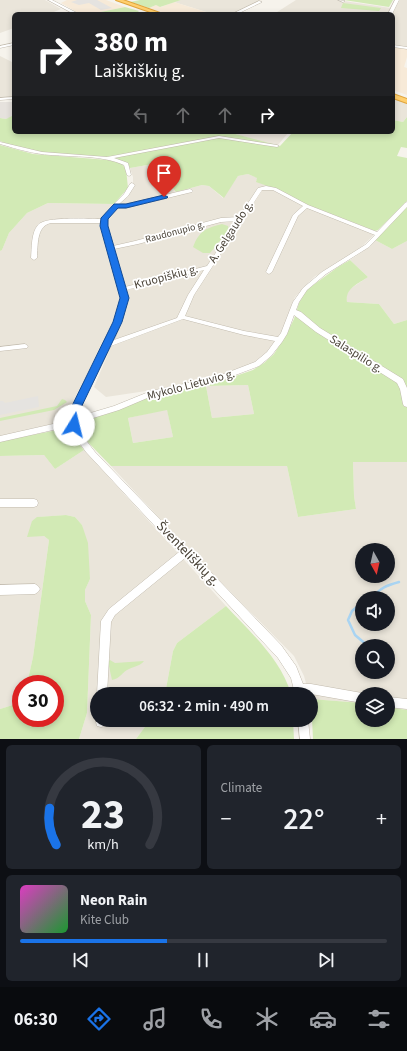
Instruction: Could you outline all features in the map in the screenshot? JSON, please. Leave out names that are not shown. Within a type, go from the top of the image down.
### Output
[{"type":"highway","points":[[111,0],[147,12]]},
{"type":"highway","points":[[118,0],[155,12]]},
{"type":"highway","points":[[395,93],[407,98]]},
{"type":"highway","points":[[395,97],[407,101]]},
{"type":"street","points":[[50,0],[57,1],[74,12]]},
{"type":"street","points":[[391,12],[397,0]]},
{"type":"street","points":[[238,12],[260,2]]},
{"type":"street","points":[[0,47],[12,44]]},
{"type":"street","points":[[395,46],[407,48]]},
{"type":"street","points":[[0,99],[12,98]]},
{"type":"street","points":[[108,158],[219,137],[277,146]]},
{"type":"street","points":[[0,143],[44,154],[108,158],[124,163],[129,173]]},
{"type":"street","points":[[73,421],[73,414],[107,345],[124,304],[123,289],[110,248],[104,221],[127,194],[132,184]]},
{"type":"street","name":"A. Gelgaudo g.","points":[[182,317],[191,295],[239,219],[257,192],[262,188],[274,189],[306,206],[378,234]]},
{"type":"street","points":[[116,206],[126,206],[190,191]]},
{"type":"street","name":"Mykolo Lietuvio g.","points":[[0,439],[53,427],[116,408],[151,394],[198,384],[248,368],[264,360],[288,328],[300,296],[314,281],[360,251],[407,204]]},
{"type":"street","points":[[269,272],[296,215],[306,206]]},
{"type":"street","name":"Raudonupio g.","points":[[110,248],[136,243],[221,220],[239,219]]},
{"type":"street","points":[[34,258],[38,231],[43,223],[51,221],[104,221]]},
{"type":"street","name":"Kruopiškių g.","points":[[123,289],[206,266],[209,267]]},
{"type":"street","name":"Salaspilio g.","points":[[294,312],[299,314],[318,330],[400,381],[404,389],[407,404]]},
{"type":"street","points":[[107,345],[176,322],[182,317],[244,334],[280,340]]},
{"type":"street","points":[[0,349],[25,346]]},
{"type":"street","name":"Šventeliškių g.","points":[[73,421],[81,441],[92,454],[277,649],[291,666],[299,687]]},
{"type":"street","points":[[0,503],[34,503]]},
{"type":"street","points":[[102,687],[104,631],[106,621],[112,612],[186,552]]},
{"type":"street","points":[[0,590],[35,589]]},
{"type":"street","points":[[318,690],[355,697]]},
{"type":"street","points":[[395,703],[407,704]]},
{"type":"street","points":[[304,727],[305,739]]},
{"type":"shaded area","points":[[0,0],[45,0],[61,9],[54,12],[12,12],[12,29],[0,33]]},
{"type":"shaded area","points":[[67,0],[106,0],[125,7],[101,12],[77,12],[61,3]]},
{"type":"shaded area","points":[[77,0],[97,0],[112,8],[101,10],[89,3],[79,5],[71,2]]},
{"type":"shaded area","points":[[181,0],[262,0],[236,12],[206,12],[174,2]]},
{"type":"shaded area","points":[[296,0],[337,0],[391,8],[389,12],[277,12]]},
{"type":"shaded area","points":[[400,0],[407,0],[407,48],[395,46],[395,12],[393,12]]},
{"type":"shaded area","points":[[174,2],[206,12],[162,12],[149,8],[156,5],[161,7]]},
{"type":"shaded area","points":[[395,47],[407,49],[407,57],[404,67],[407,68],[407,95],[395,91]]},
{"type":"shaded area","points":[[0,56],[12,62],[12,99],[0,100]]},
{"type":"shaded area","points":[[395,99],[407,104],[407,117],[403,122],[395,120]]},
{"type":"shaded area","points":[[0,102],[12,102],[12,117],[6,119],[0,118]]},
{"type":"shaded area","points":[[235,134],[287,134],[277,146]]},
{"type":"shaded area","points":[[153,164],[176,192],[202,185],[209,186],[223,198],[238,176],[248,174],[258,178],[256,181],[279,190],[374,235],[358,250],[314,277],[295,297],[284,328],[276,342],[266,354],[254,363],[222,376],[180,386],[106,397],[94,387],[116,335],[128,297],[106,223],[109,216],[133,189],[133,177],[130,168]]},
{"type":"shaded area","points":[[48,203],[114,204],[102,219],[101,225],[120,291],[119,303],[116,316],[101,351],[73,409],[68,415],[57,423],[0,436],[0,251],[2,250],[9,233],[27,213]]},
{"type":"shaded area","points":[[375,240],[392,249],[407,241],[407,320],[394,324],[379,304],[347,302],[346,295],[350,289],[368,277],[350,260],[362,252]]},
{"type":"shaded area","points":[[248,385],[254,414],[212,418],[206,386]]},
{"type":"shaded area","points":[[38,396],[39,407],[0,415],[0,401],[5,403]]},
{"type":"shaded area","points":[[167,409],[173,437],[133,443],[128,418]]},
{"type":"shaded area","points":[[84,450],[226,606],[177,643],[173,651],[166,687],[90,687],[90,727],[145,727],[136,739],[79,739],[87,713],[91,615],[85,601],[85,590],[90,579],[82,525],[75,517],[66,515],[38,517],[32,521],[49,540],[33,657],[29,675],[12,675],[12,705],[0,709],[0,456],[44,455],[55,469]]},
{"type":"shaded area","points":[[353,462],[407,462],[407,710],[395,708],[395,687],[355,687],[355,702],[318,700],[318,687],[307,687],[304,676],[294,656],[189,550],[111,466],[287,466],[298,517],[356,509]]},
{"type":"green space","points":[[140,0],[181,0],[160,7],[156,5],[149,8],[130,2]]},
{"type":"green space","points":[[344,0],[393,0],[389,7]]},
{"type":"green space","points":[[343,3],[381,8],[379,11],[341,8]]},
{"type":"green space","points":[[125,7],[139,11],[138,12],[101,12]]},
{"type":"green space","points":[[12,116],[12,134],[235,134],[280,146],[291,134],[395,134],[395,120],[403,122],[407,117],[407,148],[401,147],[397,156],[407,158],[407,201],[378,230],[375,231],[308,205],[279,190],[256,182],[257,178],[248,174],[238,176],[224,198],[209,186],[202,185],[176,192],[153,164],[130,168],[126,163],[117,159],[73,156],[27,150],[0,141],[0,118],[6,119]]},
{"type":"green space","points":[[0,145],[33,154],[108,160],[121,163],[126,169],[128,188],[114,204],[48,203],[27,213],[9,233],[2,250],[0,251]]},
{"type":"green space","points":[[407,207],[407,241],[392,249],[375,240]]},
{"type":"green space","points":[[222,224],[228,226],[229,230],[210,253],[203,253],[193,247],[198,237],[204,231]]},
{"type":"green space","points":[[350,260],[368,277],[356,284],[350,290],[347,297],[347,302],[379,304],[394,324],[407,320],[407,462],[353,462],[356,509],[298,517],[287,466],[111,466],[80,434],[78,430],[79,423],[153,396],[221,381],[253,370],[264,363],[274,354],[287,333],[305,291]],"holes":[[[248,385],[254,414],[212,418],[206,386]],[[167,410],[173,437],[133,443],[128,418]]]},
{"type":"green space","points":[[62,399],[67,402],[54,410],[0,421],[0,418],[57,406]]},
{"type":"green space","points":[[58,430],[69,432],[84,450],[55,469],[44,455],[0,456],[0,441]]},
{"type":"green space","points":[[66,515],[75,517],[82,525],[88,543],[90,579],[85,590],[85,601],[91,615],[87,713],[79,739],[0,739],[0,709],[12,705],[12,727],[64,727],[64,675],[29,675],[33,657],[49,540],[44,536],[27,537],[32,521],[37,517]]},
{"type":"green space","points":[[226,606],[264,647],[280,669],[288,687],[166,687],[173,651],[177,643]]},
{"type":"green space","points":[[110,660],[115,663],[144,661],[112,680],[108,662]]},
{"type":"green space","points":[[318,700],[355,702],[355,727],[395,727],[395,708],[407,710],[407,739],[313,739],[312,727],[318,727]]},
{"type":"green space","points":[[145,727],[293,727],[294,739],[136,739]]},
{"type":"waterway","points":[[379,591],[384,587],[399,582]]},
{"type":"waterway","points":[[355,609],[352,611],[348,620],[355,635],[360,639]]},
{"type":"route","points":[[74,425],[72,418],[73,414],[118,322],[124,304],[123,290],[104,226],[105,218],[116,206],[126,206],[164,197]]}]
